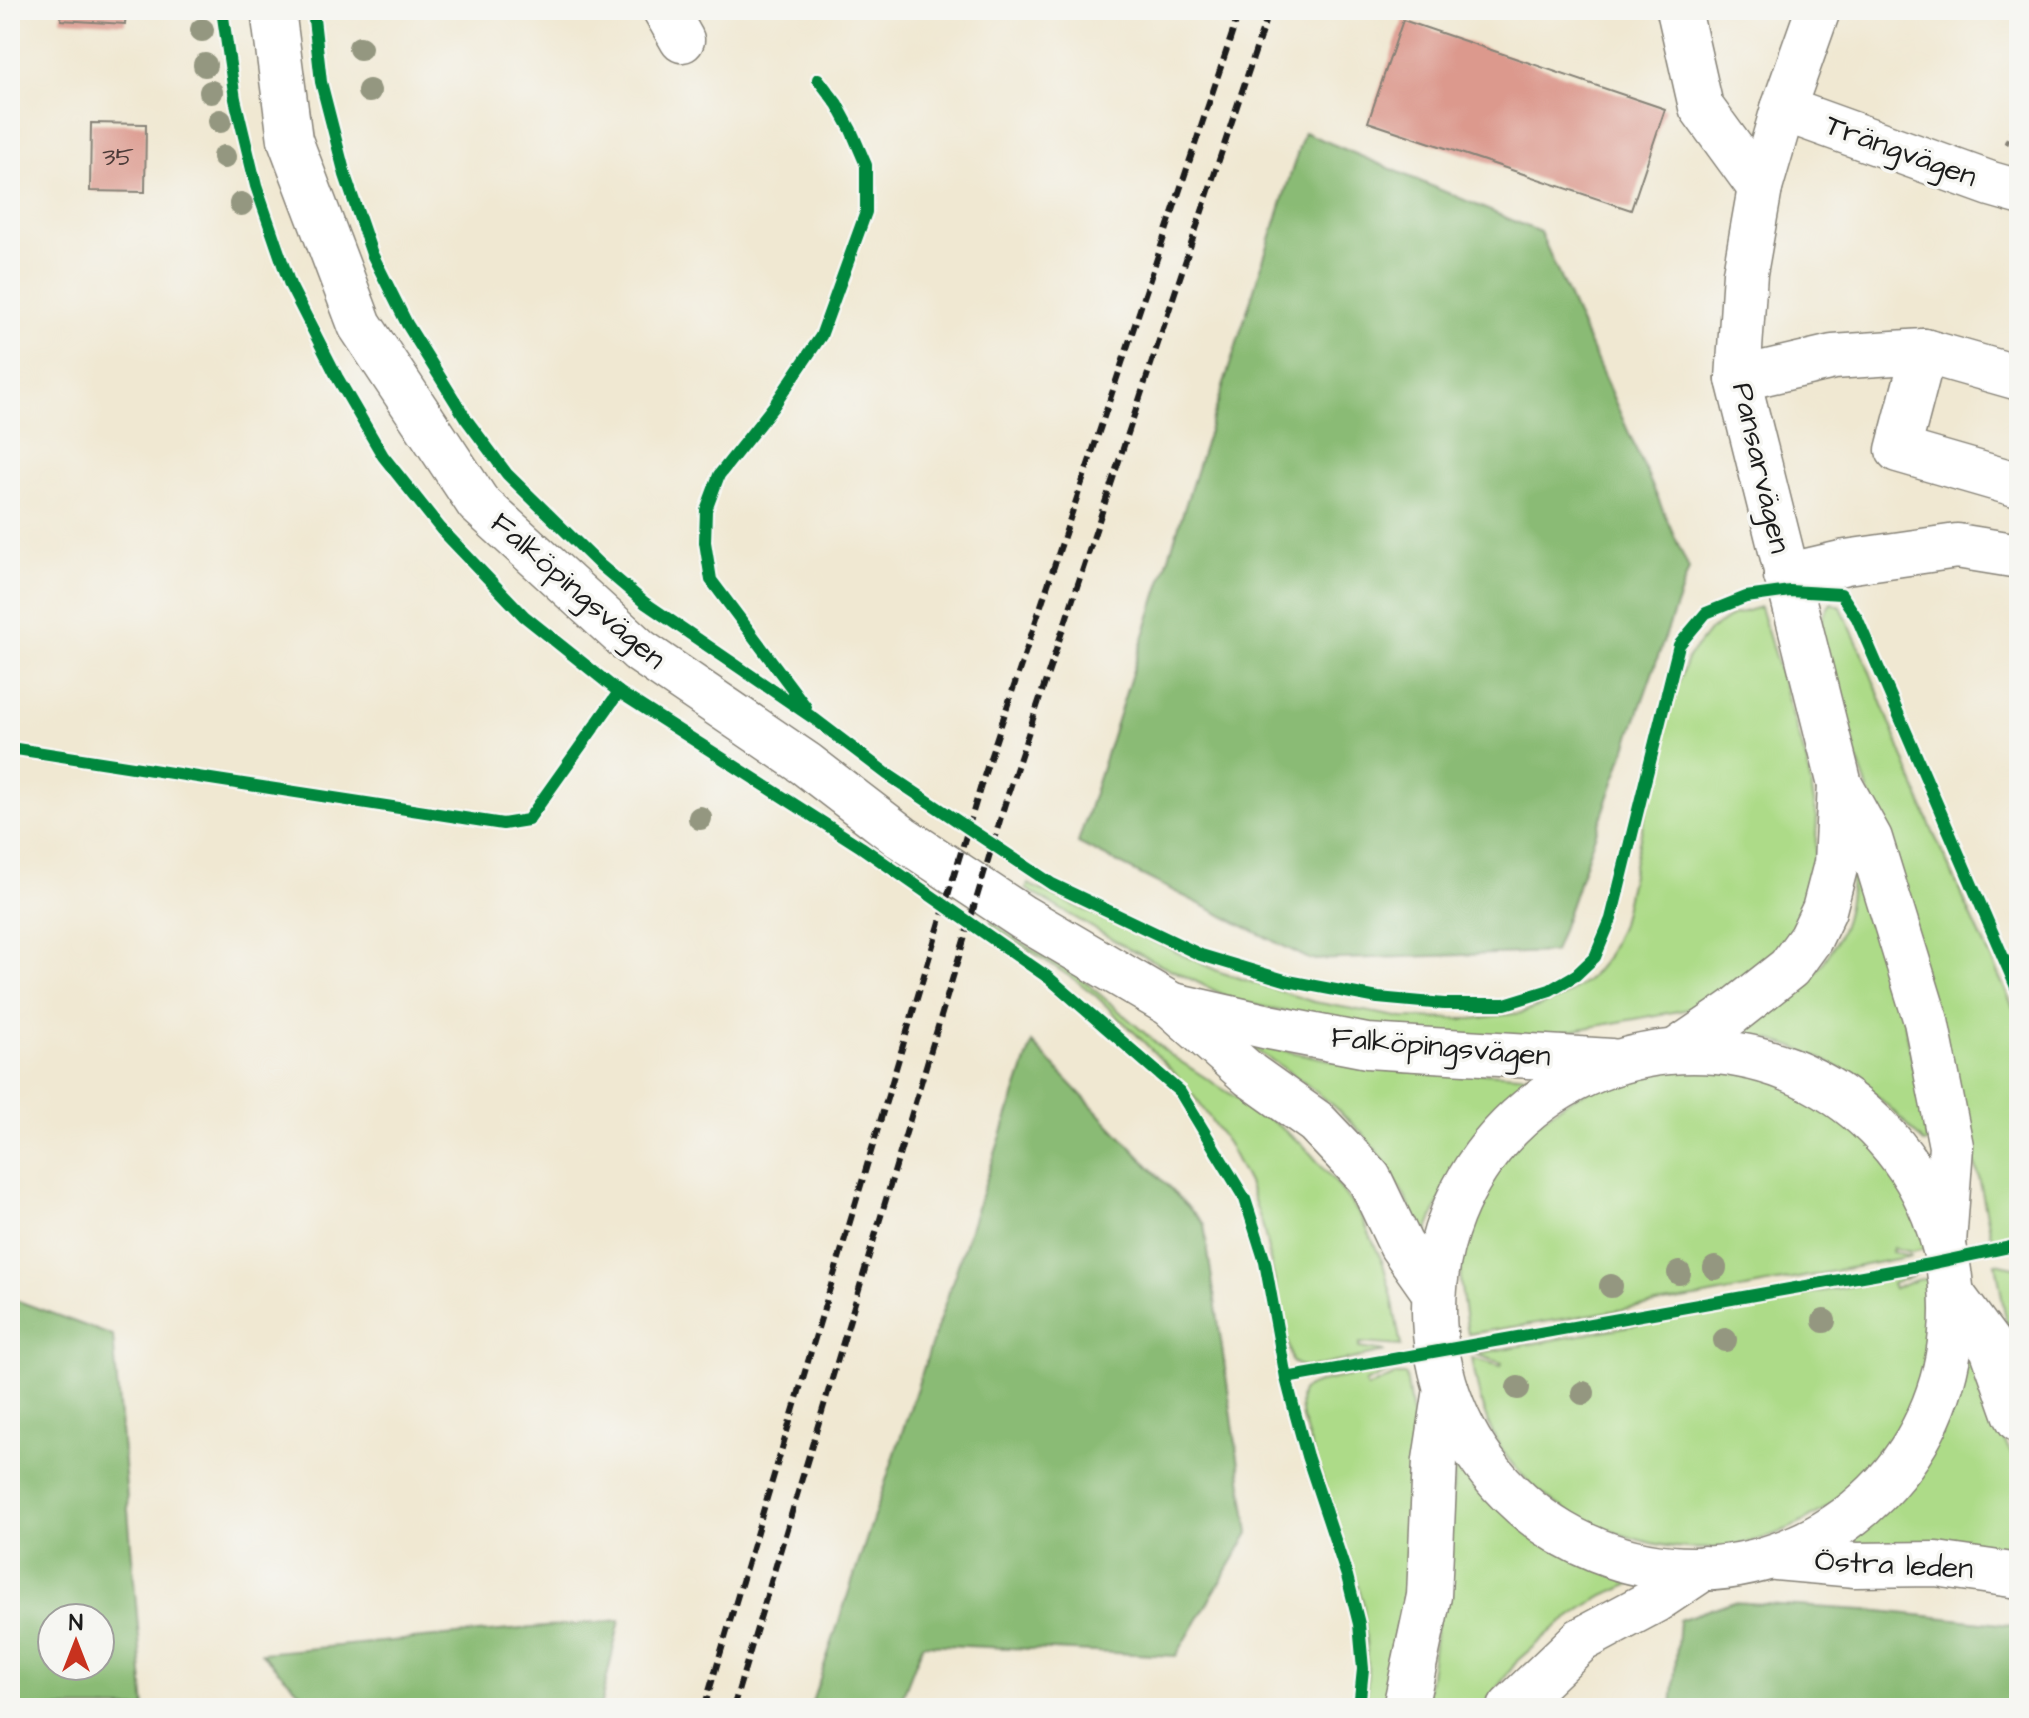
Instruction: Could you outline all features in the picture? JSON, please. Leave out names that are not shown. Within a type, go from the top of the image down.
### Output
[{"type":"main road","name":"Falköpingsvägen","points":[[273,10],[290,140],[360,325],[478,503],[640,651],[806,764],[901,837],[1022,917],[1170,1004],[1250,1075],[1316,1122],[1369,1178],[1401,1245],[1434,1292]]},
{"type":"main road","points":[[1679,10],[1701,107],[1760,188]]},
{"type":"main road","name":"Pansarvägen","points":[[1818,10],[1783,109],[1760,188],[1745,273],[1738,379],[1840,785],[1870,839],[1926,1021],[1951,1146],[1944,1243]]},
{"type":"main road","name":"Trängvägen","points":[[1783,109],[2019,192]]},
{"type":"main road","points":[[1738,379],[1833,357],[1924,351],[2019,378]]},
{"type":"main road","points":[[1924,351],[1898,450],[2019,485]]},
{"type":"main road","points":[[1786,576],[1846,562],[1957,546],[2019,556]]},
{"type":"main road","name":"Pansarvägen","points":[[1676,1051],[1789,968],[1810,939],[1824,910],[1836,864],[1840,785]]},
{"type":"main road","name":"Falköpingsvägen","points":[[1170,1004],[1367,1046],[1619,1061]]},
{"type":"main road","points":[[1676,1051],[1712,1051],[1747,1056],[1781,1066],[1814,1080],[1872,1122],[1896,1148],[1916,1177],[1932,1209],[1944,1243],[1952,1294],[1952,1326],[1941,1387],[1930,1417],[1897,1470],[1864,1504],[1826,1532],[1769,1558],[1726,1567],[1667,1568],[1630,1561],[1594,1549],[1530,1511],[1502,1485],[1479,1456],[1460,1424],[1446,1389],[1435,1341],[1434,1292],[1440,1253],[1451,1215],[1468,1180],[1490,1147],[1517,1119],[1548,1094],[1582,1075],[1619,1061],[1676,1051]]},
{"type":"main road","points":[[1952,1294],[1992,1348],[2019,1420]]},
{"type":"main road","points":[[1405,1708],[1429,1596],[1435,1460],[1446,1389]]},
{"type":"main road","name":"Östra leden","points":[[1769,1558],[1855,1565],[1936,1564],[2019,1576]]},
{"type":"main road","points":[[1510,1708],[1581,1640],[1656,1600],[1704,1568]]},
{"type":"path","points":[[2004,148],[2019,112]]},
{"type":"green space","points":[[1304,132],[1540,232],[1689,569],[1554,952],[1311,960],[1078,843]]},
{"type":"green space","points":[[1831,603],[1841,607],[1864,657],[1933,832],[2019,1020],[2019,1236],[1992,1240],[1979,1177],[1880,822],[1849,737],[1818,631]]},
{"type":"green space","points":[[1760,607],[1807,763],[1817,819],[1812,908],[1742,992],[1695,1008],[1542,1036],[1388,1036],[1234,1000],[1131,950],[1026,889],[1028,884],[1220,972],[1314,1002],[1403,1018],[1471,1019],[1521,1013],[1563,997],[1587,981],[1606,958],[1621,924],[1668,710],[1687,659],[1709,631],[1733,615]]},
{"type":"green space","points":[[1851,845],[1892,955],[1928,1143],[1924,1143],[1882,1101],[1847,1073],[1801,1050],[1740,1031],[1789,998],[1828,956],[1847,910]]},
{"type":"green space","points":[[991,921],[1081,978],[1169,1054],[1275,1123],[1304,1146],[1362,1218],[1383,1263],[1401,1346],[1360,1343],[1359,1348],[1385,1352],[1313,1367],[1302,1367],[1292,1362],[1263,1227],[1248,1183],[1228,1144],[1175,1074],[1096,996],[990,925]]},
{"type":"green space","points":[[1032,1043],[1204,1224],[1249,1533],[1176,1656],[923,1644],[898,1708],[810,1708]]},
{"type":"green space","points":[[1253,1044],[1365,1067],[1537,1076],[1500,1107],[1484,1126],[1457,1166],[1424,1236],[1387,1166],[1361,1133],[1308,1085],[1253,1049]]},
{"type":"green space","points":[[1713,1066],[1756,1074],[1799,1089],[1843,1117],[1874,1145],[1899,1176],[1920,1216],[1925,1249],[1912,1252],[1893,1248],[1892,1252],[1912,1256],[1695,1298],[1468,1334],[1460,1281],[1464,1244],[1480,1199],[1505,1155],[1534,1125],[1567,1101],[1616,1078],[1664,1067]]},
{"type":"green space","points":[[1996,1263],[2019,1268],[2019,1365],[2006,1321]]},
{"type":"green space","points":[[1917,1274],[1892,1284],[1894,1289],[1931,1278],[1934,1299],[1934,1338],[1927,1374],[1901,1429],[1866,1474],[1822,1511],[1797,1525],[1743,1544],[1685,1548],[1642,1541],[1570,1512],[1528,1481],[1505,1455],[1491,1430],[1478,1390],[1472,1358],[1501,1366],[1502,1363],[1475,1354]]},
{"type":"green space","points":[[10,1298],[113,1336],[145,1708],[10,1708]]},
{"type":"green space","points":[[1970,1351],[2001,1435],[2019,1467],[2019,1553],[1954,1547],[1845,1546],[1844,1542],[1887,1504],[1925,1459],[1944,1426]]},
{"type":"green space","points":[[1396,1369],[1365,1383],[1367,1388],[1395,1375],[1406,1375],[1417,1449],[1417,1575],[1390,1708],[1366,1708],[1368,1665],[1363,1602],[1302,1418],[1300,1398],[1308,1387],[1318,1383]]},
{"type":"green space","points":[[1457,1454],[1526,1524],[1562,1548],[1644,1578],[1595,1600],[1556,1627],[1518,1660],[1482,1708],[1426,1708]]},
{"type":"green space","points":[[1731,1602],[1880,1611],[2019,1626],[2019,1708],[1672,1708],[1679,1620]]},
{"type":"green space","points":[[620,1620],[600,1708],[316,1708],[261,1653]]},
{"type":"building","points":[[62,10],[126,10],[125,24],[61,20]]},
{"type":"building","points":[[1403,20],[1665,109],[1631,210],[1368,122]]},
{"type":"building","points":[[91,123],[146,124],[145,192],[90,191]]},
{"type":"railway","points":[[704,1708],[982,782],[1240,10]]},
{"type":"railway","points":[[733,1708],[1007,797],[1269,10]]},
{"type":"cycle path","points":[[222,10],[235,99],[256,186],[290,285],[337,377],[383,456],[441,529],[524,616],[619,692],[861,847],[1049,978],[1180,1092],[1245,1199],[1265,1262],[1294,1409],[1347,1576],[1359,1624],[1363,1669],[1359,1708]]},
{"type":"cycle path","points":[[313,10],[321,82],[345,175],[372,254],[407,324],[466,419],[507,474],[599,564],[645,603],[816,720],[887,774],[1052,884],[1201,955],[1288,981],[1378,998],[1444,1004],[1505,1004],[1550,990],[1576,975],[1595,957],[1611,919],[1679,645],[1706,613],[1746,597],[1790,591],[1841,594],[1857,618],[2019,994]]},
{"type":"cycle path","points":[[806,707],[711,580],[705,542],[706,510],[719,475],[773,407],[821,336],[866,212],[866,165],[837,104],[818,79]]},
{"type":"cycle path","points":[[10,748],[503,824],[528,820],[619,692]]},
{"type":"cycle path","points":[[1286,1378],[1930,1264],[2019,1245]]}]
